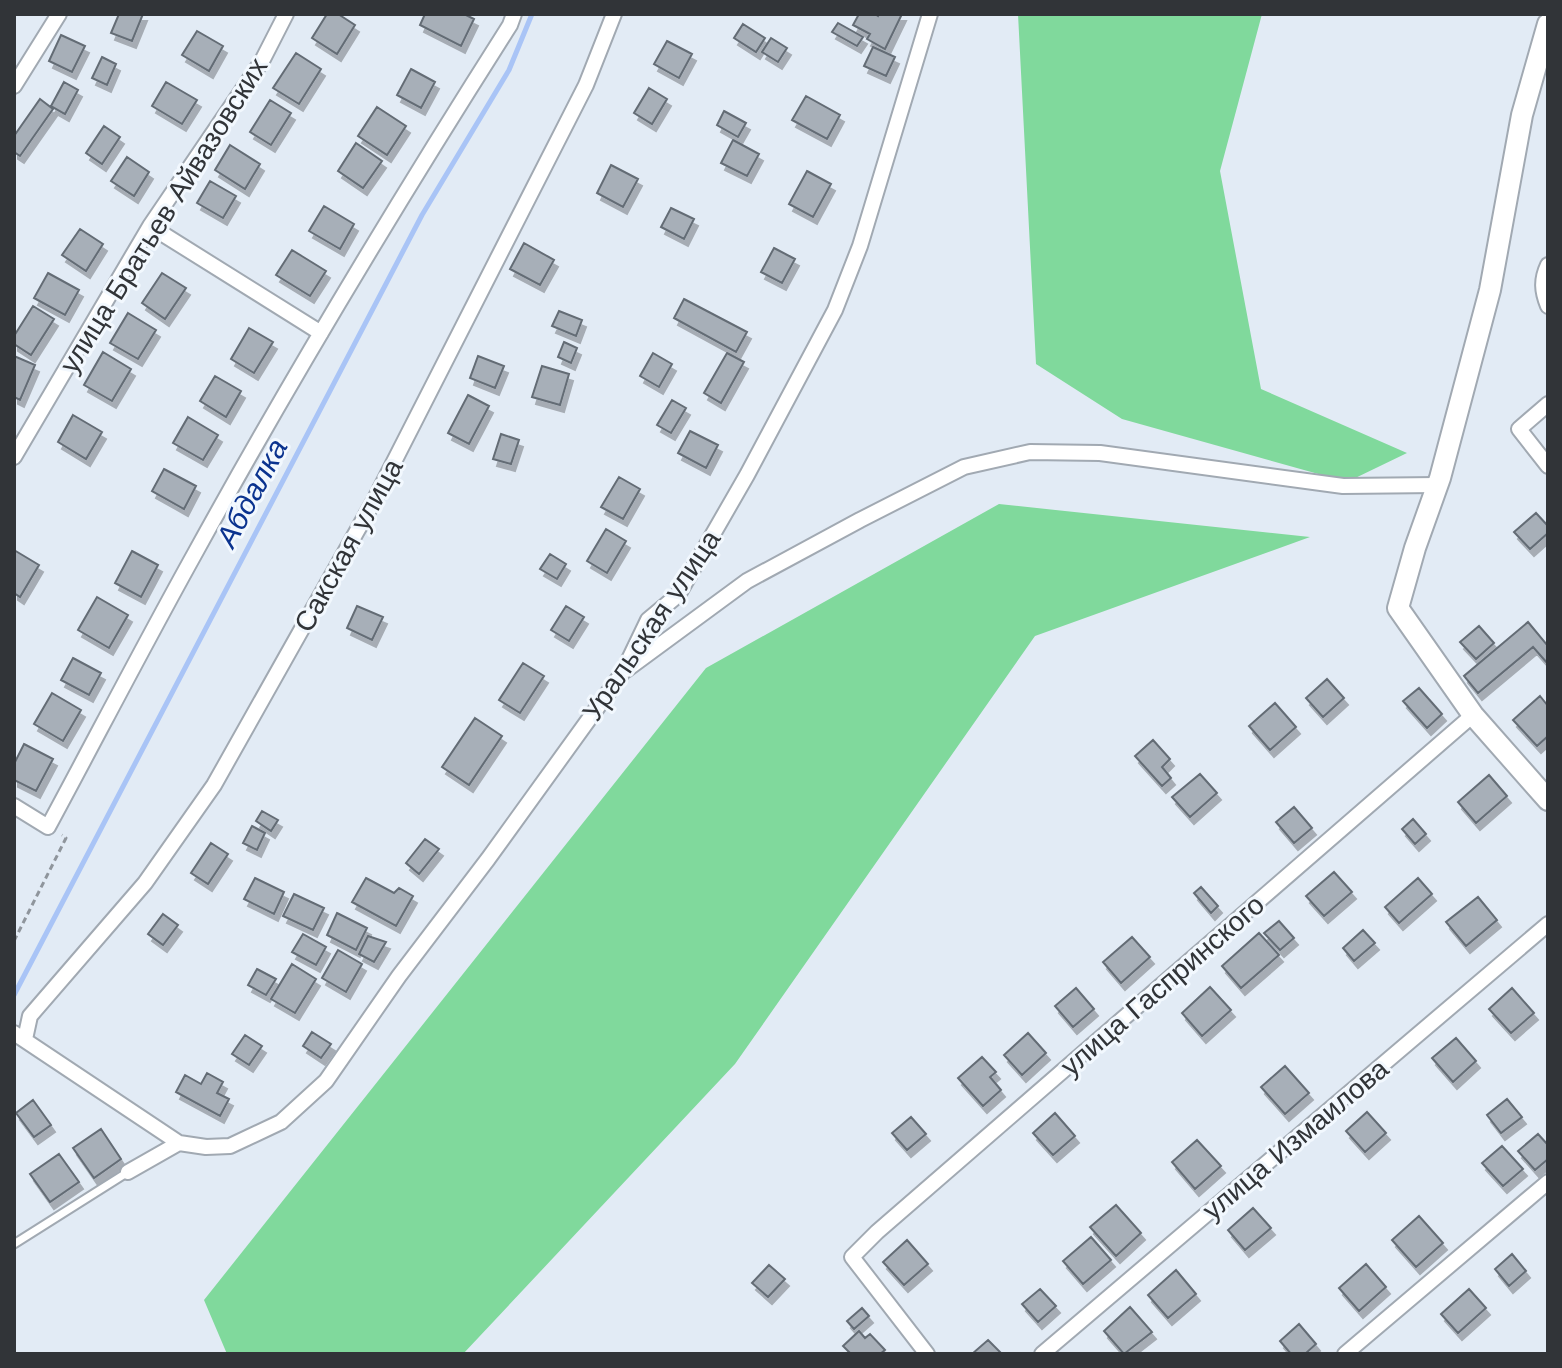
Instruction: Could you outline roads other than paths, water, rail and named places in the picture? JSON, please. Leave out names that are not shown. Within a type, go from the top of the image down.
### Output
[{"type":"main road","points":[[1548,24],[1522,115],[1490,290],[1438,485],[1398,608],[1473,715],[1548,800]]},
{"type":"street","points":[[14,86],[59,14]]},
{"type":"street","name":"улица Братьев Айвазовских","points":[[14,457],[150,226],[262,61],[286,14]]},
{"type":"street","points":[[14,806],[48,827],[194,554],[321,333],[514,14]]},
{"type":"street","name":"Сакская улица","points":[[19,1036],[30,1016],[145,883],[214,785],[382,485],[586,85],[614,14]]},
{"type":"street","name":"Уральская улица","points":[[179,1143],[206,1147],[230,1146],[281,1122],[326,1081],[399,976],[623,672],[648,620],[678,595],[747,475],[835,310],[860,246],[930,14]]},
{"type":"street","points":[[150,226],[321,333]]},
{"type":"street","points":[[1548,265],[1543,276],[1543,294],[1548,306]]},
{"type":"street","points":[[1548,404],[1519,429],[1548,466]]},
{"type":"street","points":[[623,672],[747,581],[964,467],[1030,452],[1100,453],[1343,486],[1438,485]]},
{"type":"street","name":"улица Гаспринского","points":[[927,1354],[852,1257],[1473,715]]},
{"type":"street","name":"улица Измаилова","points":[[1042,1354],[1548,924]]},
{"type":"street","points":[[19,1036],[179,1143],[128,1172]]},
{"type":"street","points":[[1345,1354],[1548,1182]]},
{"type":"lane","points":[[14,1244],[128,1172]]},
{"type":"waterway","name":"Абдалка","points":[[14,995],[422,215],[509,70],[532,14]]}]
